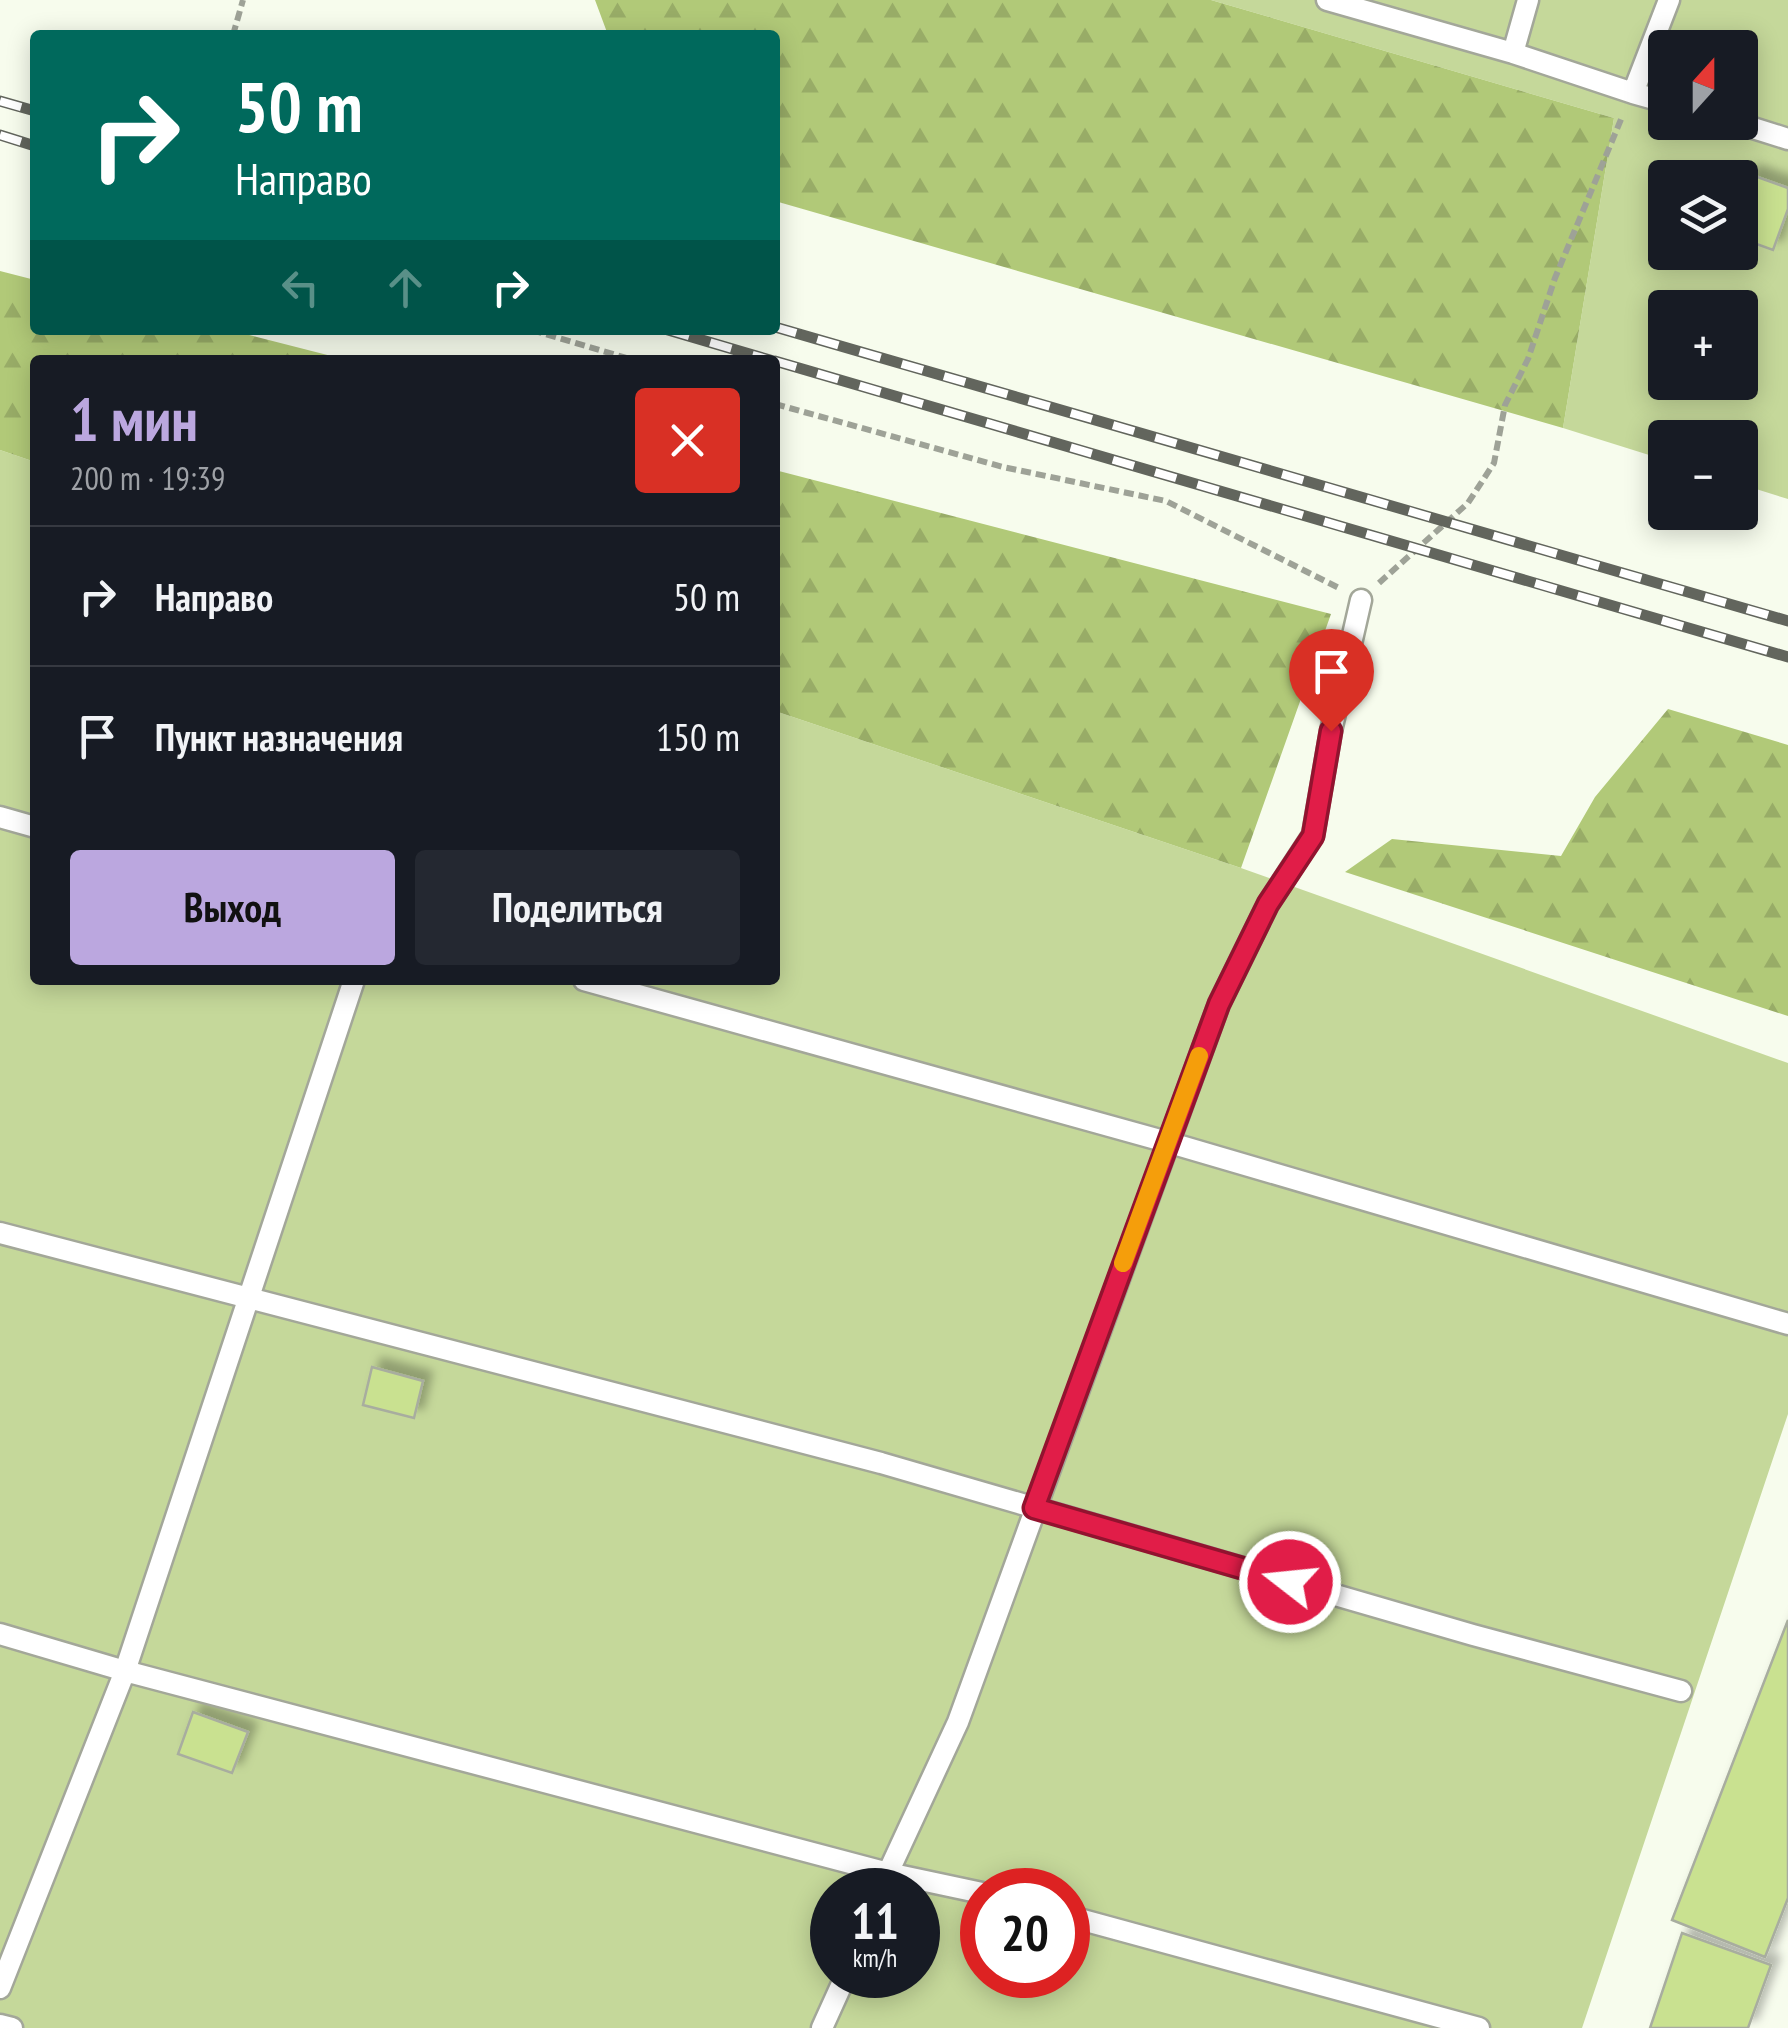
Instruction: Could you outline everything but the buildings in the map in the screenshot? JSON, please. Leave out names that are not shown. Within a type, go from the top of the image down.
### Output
[{"type":"lane","points":[[1327,0],[1513,53],[1648,97]]},
{"type":"lane","points":[[1513,53],[1528,0]]},
{"type":"lane","points":[[1633,93],[1669,0]]},
{"type":"lane","points":[[1758,130],[1788,139]]},
{"type":"lane","points":[[890,1868],[958,1722],[1219,1004],[1268,904],[1313,836],[1331,731],[1361,600]]},
{"type":"lane","points":[[0,817],[30,826]]},
{"type":"lane","points":[[0,1988],[125,1671],[352,985]]},
{"type":"lane","points":[[602,985],[1167,1142],[1788,1324]]},
{"type":"lane","points":[[0,1234],[881,1463],[1473,1636],[1681,1691]]},
{"type":"lane","points":[[0,1634],[834,1868]]},
{"type":"lane","points":[[1090,1922],[1479,2028]]},
{"type":"lane","points":[[822,2028],[836,1998]]},
{"type":"lane","points":[[0,2025],[12,2028]]},
{"type":"path","points":[[234,30],[243,0]]},
{"type":"path","points":[[780,405],[1003,467],[1166,500],[1361,600],[1468,503],[1494,463],[1506,405],[1528,359],[1555,278],[1633,93]]},
{"type":"path","points":[[549,335],[616,355]]},
{"type":"green space","points":[[595,0],[1211,0],[1614,118],[1563,428],[780,202],[780,30],[606,30]]},
{"type":"green space","points":[[1211,0],[1788,0],[1788,499],[1758,490],[1758,420],[1648,420],[1648,455],[1563,428],[1614,118]]},
{"type":"green space","points":[[0,271],[30,279],[30,335],[250,335],[328,355],[30,355],[30,460],[0,450]]},
{"type":"green space","points":[[0,450],[30,460],[30,985],[780,985],[780,713],[1241,868],[1788,1063],[1788,1414],[1582,2028],[0,2028]]},
{"type":"green space","points":[[780,471],[1331,614],[1241,868],[780,713]]},
{"type":"green space","points":[[1668,709],[1788,745],[1788,1016],[1345,872],[1392,839],[1561,856],[1595,797]]},
{"type":"railway","points":[[0,101],[30,110]]},
{"type":"railway","points":[[0,135],[30,144]]},
{"type":"railway","points":[[780,328],[1788,621]]},
{"type":"railway","points":[[685,335],[753,355]]},
{"type":"railway","points":[[780,362],[1788,657]]},
{"type":"slow traffic","points":[[1123,1263],[1199,1056]]},
{"type":"route","points":[[1290,1582],[1034,1508],[1219,1004],[1268,904],[1313,836],[1331,731]]}]
